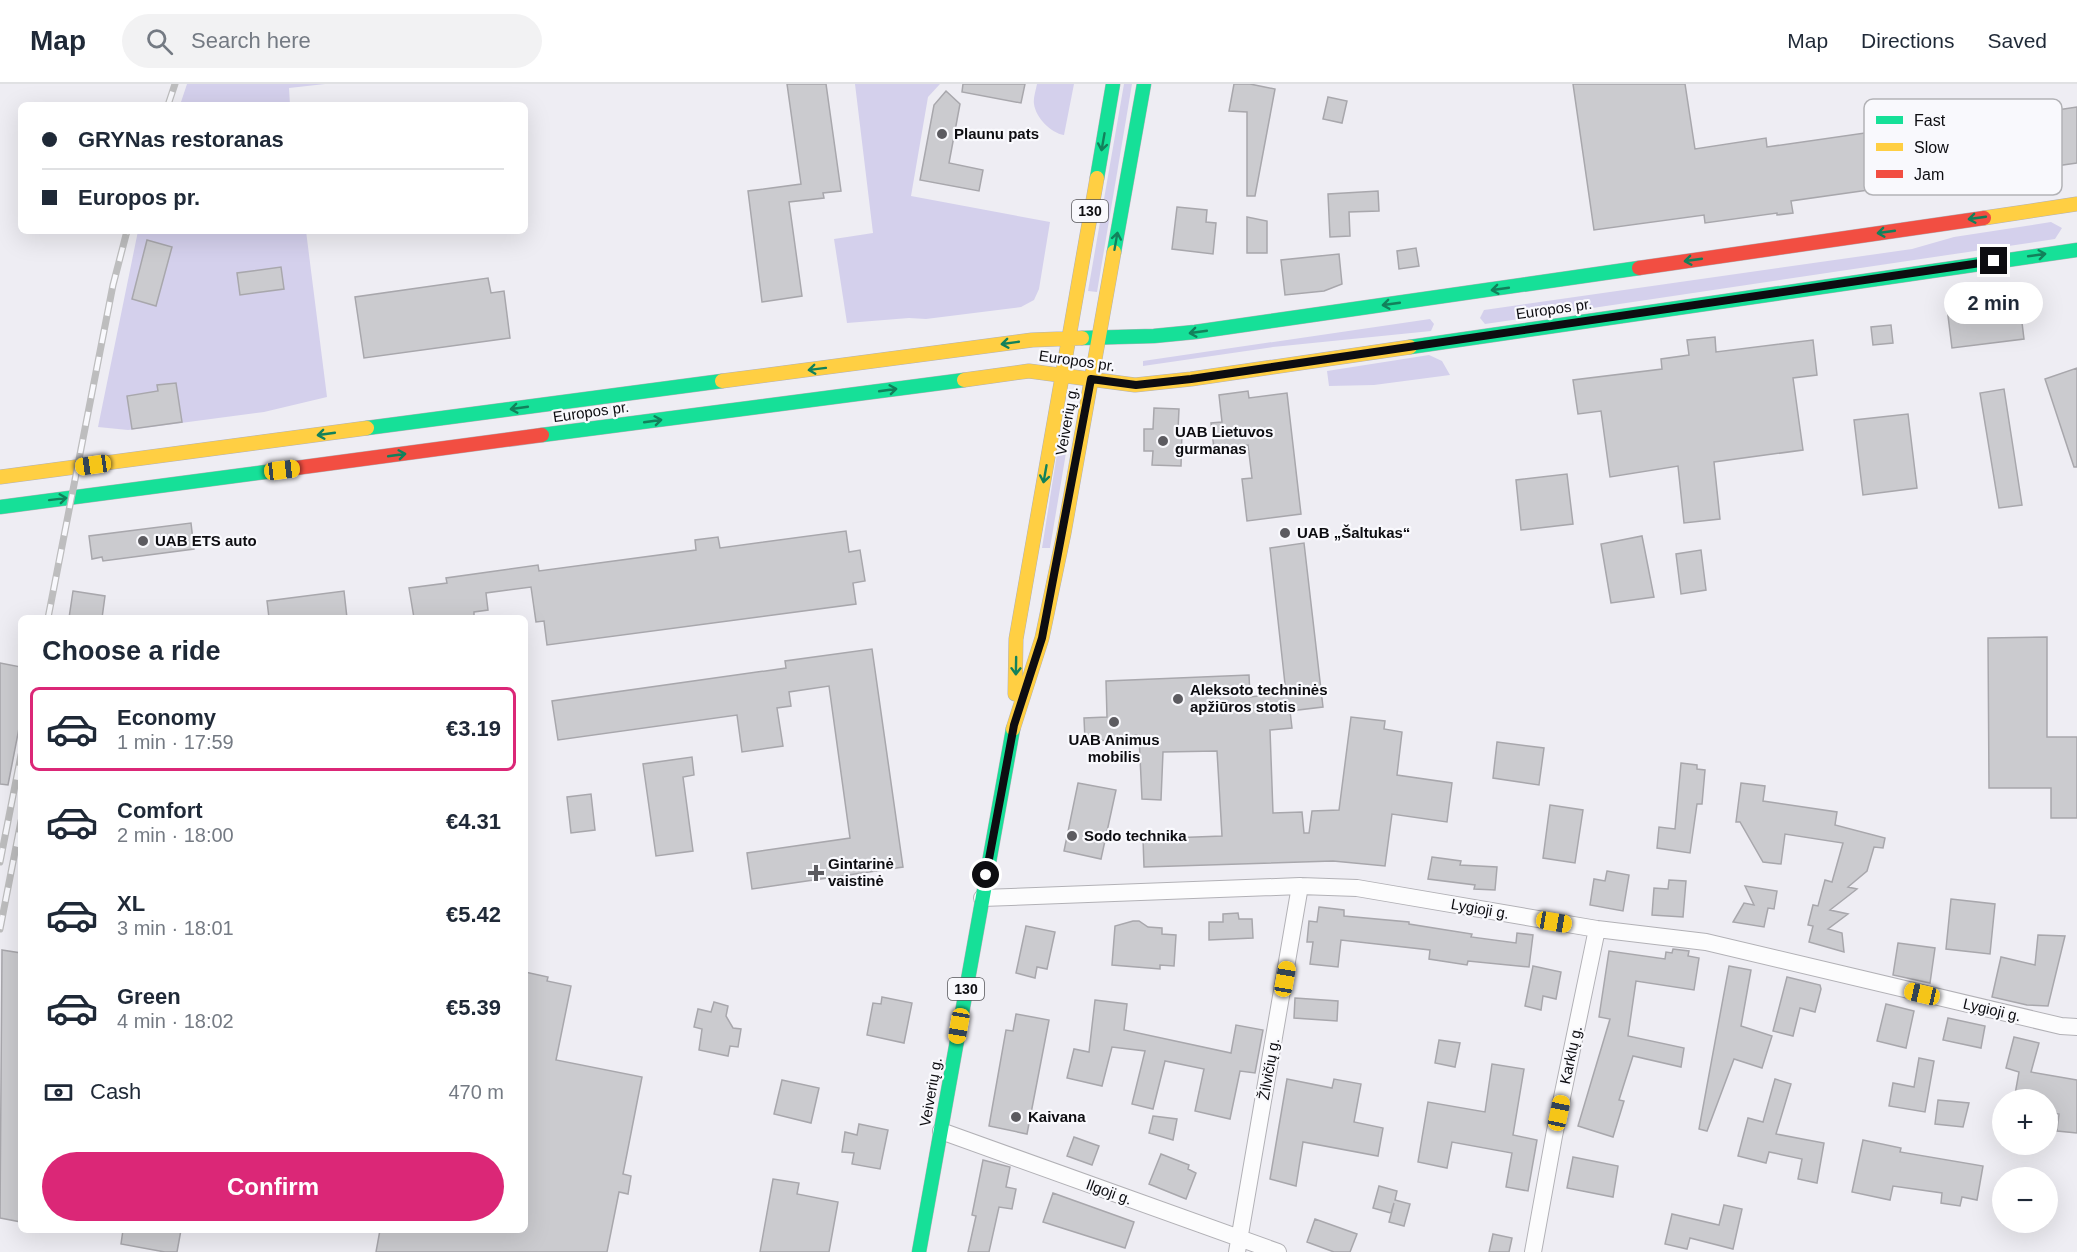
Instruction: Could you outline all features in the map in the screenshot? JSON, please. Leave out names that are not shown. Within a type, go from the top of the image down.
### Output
[{"type":"main road","name":"Veiverių g.","points":[[1014,725],[1016,639],[1113,84]]},
{"type":"main road","name":"Veiverių g.","points":[[919,1252],[1014,725],[1042,638],[1144,84]]},
{"type":"main road","name":"Europos pr.","points":[[0,477],[1022,342],[1187,333],[1450,302],[2077,204]]},
{"type":"main road","name":"Europos pr.","points":[[0,507],[1029,371],[1136,385],[1455,334],[2077,250]]},
{"type":"street","name":"Lygioji g.","points":[[982,898],[1300,886],[1357,888],[1597,929],[1706,942],[2053,1024],[2077,1027]]},
{"type":"street","name":"Žilvičių g.","points":[[1238,1246],[1300,886]]},
{"type":"street","name":"Karklų g.","points":[[1533,1252],[1554,1136],[1597,929]]},
{"type":"street","name":"Ilgoji g.","points":[[940,1131],[1238,1246],[1278,1252]]},
{"type":"shaded area","points":[[187,84],[325,84],[289,88],[290,102],[181,102]]},
{"type":"shaded area","points":[[855,84],[940,84],[928,97],[911,196],[1050,222],[1039,289],[1034,300],[1021,307],[926,319],[909,318],[847,323],[834,239],[873,233]]},
{"type":"shaded area","points":[[1037,84],[1074,84],[1064,135],[1049,128],[1035,109],[1034,97]]},
{"type":"shaded area","points":[[1124,84],[1132,84],[1097,292],[1088,291]]},
{"type":"shaded area","points":[[2051,222],[2062,228],[2055,239],[1485,324],[1480,318],[1484,310],[1912,249],[1954,237]]},
{"type":"shaded area","points":[[137,234],[306,234],[327,397],[264,412],[128,430],[98,427]]},
{"type":"shaded area","points":[[1430,319],[1434,324],[1431,331],[1273,347],[1143,366],[1143,361]]},
{"type":"shaded area","points":[[1429,355],[1442,361],[1450,375],[1374,385],[1329,386],[1327,371]]},
{"type":"shaded area","points":[[1059,441],[1068,441],[1050,548],[1042,548]]},
{"type":"building","points":[[787,84],[826,84],[841,191],[823,193],[824,198],[789,202],[802,296],[762,302],[748,191],[801,184]]},
{"type":"building","points":[[963,84],[1025,84],[1021,103],[962,92]]},
{"type":"building","points":[[1234,84],[1250,84],[1275,89],[1255,196],[1247,196],[1247,112],[1229,111]]},
{"type":"building","points":[[1573,84],[1685,84],[1695,149],[1766,138],[1767,147],[1864,133],[1864,191],[1791,201],[1793,213],[1777,215],[1777,213],[1705,223],[1704,215],[1594,230]]},
{"type":"building","name":"Plaunu pats","points":[[946,91],[960,104],[949,163],[983,170],[979,191],[920,180],[934,105]]},
{"type":"building","points":[[1328,97],[1347,101],[1342,123],[1323,119]]},
{"type":"building","points":[[2077,107],[2077,163],[2062,165],[2062,109]]},
{"type":"building","points":[[1378,191],[1379,211],[1349,212],[1350,236],[1330,237],[1328,194]]},
{"type":"building","points":[[1177,207],[1207,210],[1206,222],[1216,223],[1213,254],[1172,249]]},
{"type":"building","points":[[1247,217],[1267,221],[1267,253],[1247,253]]},
{"type":"building","points":[[147,240],[172,247],[156,306],[132,299]]},
{"type":"building","points":[[1416,248],[1419,266],[1399,269],[1397,251]]},
{"type":"building","points":[[1339,254],[1342,284],[1324,291],[1285,295],[1281,260]]},
{"type":"building","points":[[281,267],[284,289],[240,295],[237,273]]},
{"type":"building","points":[[488,278],[491,293],[504,291],[510,338],[364,358],[355,297]]},
{"type":"building","points":[[2019,298],[2024,339],[1952,348],[1947,308]]},
{"type":"building","points":[[1891,325],[1893,343],[1873,345],[1871,327]]},
{"type":"building","points":[[1715,337],[1716,352],[1813,340],[1817,375],[1793,378],[1803,450],[1714,462],[1720,519],[1684,523],[1678,466],[1610,477],[1601,411],[1578,414],[1573,380],[1662,369],[1661,359],[1689,355],[1687,340]]},
{"type":"building","points":[[2077,368],[2077,467],[2074,467],[2045,379]]},
{"type":"building","points":[[176,383],[182,422],[132,429],[127,396],[158,391],[157,385]]},
{"type":"building","points":[[2004,389],[2022,505],[1999,508],[1980,393]]},
{"type":"building","points":[[1248,391],[1249,398],[1287,393],[1301,514],[1247,521],[1242,479],[1252,478],[1248,445],[1214,449],[1211,423],[1222,422],[1219,395]]},
{"type":"building","name":"UAB Lietuvos gurmanas","points":[[1154,408],[1179,409],[1178,430],[1182,431],[1181,466],[1152,465],[1153,451],[1144,451],[1144,429],[1153,429]]},
{"type":"building","points":[[1908,414],[1917,488],[1863,495],[1854,420]]},
{"type":"building","points":[[1567,474],[1573,524],[1521,530],[1516,480]]},
{"type":"building","points":[[191,523],[194,549],[103,561],[102,557],[92,559],[89,536]]},
{"type":"building","points":[[846,531],[849,552],[860,550],[865,581],[853,583],[856,604],[547,645],[544,621],[536,622],[531,587],[486,593],[488,610],[474,612],[474,615],[414,615],[409,588],[447,583],[446,578],[538,565],[539,571],[696,550],[695,540],[718,537],[720,548]]},
{"type":"building","points":[[1642,536],[1654,597],[1611,603],[1601,544]]},
{"type":"building","points":[[1304,543],[1323,707],[1290,711],[1292,728],[1270,730],[1273,813],[1302,812],[1304,833],[1309,833],[1312,811],[1339,810],[1351,717],[1385,721],[1384,729],[1402,732],[1397,775],[1452,783],[1447,822],[1392,814],[1385,866],[1333,861],[1144,867],[1143,839],[1222,836],[1217,751],[1163,752],[1161,800],[1142,799],[1139,736],[1135,735],[1134,741],[1085,740],[1084,718],[1107,717],[1106,681],[1249,675],[1250,697],[1286,693],[1270,548]]},
{"type":"building","points":[[1701,550],[1706,590],[1681,594],[1676,554]]},
{"type":"building","points":[[73,591],[105,596],[102,615],[69,615]]},
{"type":"building","points":[[344,591],[347,615],[269,615],[267,601]]},
{"type":"building","points":[[2047,637],[2047,737],[2077,737],[2077,818],[2051,818],[2051,788],[1989,788],[1988,638]]},
{"type":"building","points":[[872,649],[903,867],[752,889],[747,853],[850,838],[829,686],[789,692],[791,706],[777,708],[783,746],[742,752],[737,715],[558,740],[552,701],[786,668],[785,661]]},
{"type":"building","points":[[0,663],[18,666],[18,733],[8,785],[0,784]]},
{"type":"building","points":[[1497,742],[1544,748],[1539,785],[1493,778]]},
{"type":"building","points":[[692,757],[694,775],[683,777],[693,851],[656,856],[643,764]]},
{"type":"building","points":[[1681,763],[1697,765],[1697,769],[1705,770],[1702,804],[1697,804],[1690,853],[1657,848],[1659,827],[1675,829]]},
{"type":"building","points":[[1078,783],[1116,790],[1101,859],[1064,851]]},
{"type":"building","points":[[1741,783],[1765,786],[1763,801],[1837,812],[1835,825],[1885,838],[1883,848],[1874,847],[1867,871],[1848,887],[1857,889],[1830,910],[1848,914],[1828,929],[1842,933],[1844,952],[1809,942],[1813,926],[1808,925],[1813,905],[1818,906],[1825,880],[1832,882],[1843,843],[1785,834],[1781,864],[1763,862],[1740,822],[1736,822]]},
{"type":"building","points":[[591,794],[595,830],[571,833],[567,797]]},
{"type":"building","points":[[1550,805],[1583,810],[1575,863],[1543,858]]},
{"type":"building","points":[[1432,857],[1461,861],[1460,865],[1497,867],[1495,890],[1474,889],[1475,885],[1428,879]]},
{"type":"building","points":[[1607,871],[1629,875],[1623,911],[1590,905],[1594,879],[1605,881]]},
{"type":"building","points":[[1669,880],[1686,881],[1683,917],[1652,915],[1654,888],[1668,889]]},
{"type":"building","points":[[1745,886],[1777,891],[1774,909],[1768,908],[1764,927],[1733,922],[1744,903],[1754,905]]},
{"type":"building","points":[[1951,899],[1995,904],[1990,954],[1946,949]]},
{"type":"building","points":[[1319,907],[1344,910],[1344,916],[1409,922],[1409,924],[1472,934],[1471,937],[1516,943],[1517,933],[1533,935],[1529,967],[1468,961],[1467,965],[1429,959],[1430,950],[1341,940],[1338,967],[1310,964],[1313,942],[1307,942],[1309,921],[1317,922]]},
{"type":"building","points":[[1238,913],[1239,919],[1252,919],[1253,938],[1209,940],[1209,922],[1223,922],[1223,914]]},
{"type":"building","points":[[1139,921],[1148,927],[1162,928],[1162,934],[1176,935],[1174,966],[1160,965],[1160,969],[1112,965],[1115,926]]},
{"type":"building","points":[[1026,926],[1055,932],[1047,969],[1037,967],[1035,978],[1016,973]]},
{"type":"building","points":[[2038,935],[2065,936],[2048,1006],[2027,1005],[1992,997],[2001,957],[2035,965]]},
{"type":"building","points":[[1898,943],[1935,948],[1930,983],[1893,975]]},
{"type":"building","points":[[1673,949],[1689,951],[1688,956],[1699,958],[1694,990],[1636,981],[1628,1036],[1684,1048],[1681,1067],[1633,1056],[1619,1100],[1624,1101],[1613,1137],[1578,1126],[1610,1019],[1599,1017],[1609,951],[1665,959],[1666,952],[1672,953]]},
{"type":"building","points":[[2,950],[18,953],[18,1221],[0,1218]]},
{"type":"building","points":[[1533,966],[1561,972],[1556,999],[1543,996],[1541,1010],[1525,1006]]},
{"type":"building","points":[[1729,966],[1751,970],[1741,1026],[1772,1036],[1762,1068],[1734,1059],[1707,1131],[1699,1129]]},
{"type":"building","points":[[528,973],[548,977],[547,981],[571,986],[556,1060],[642,1077],[623,1174],[631,1176],[628,1194],[619,1192],[607,1252],[376,1252],[379,1233],[528,1233]]},
{"type":"building","points":[[1787,977],[1820,985],[1821,989],[1815,1012],[1800,1008],[1793,1036],[1773,1031]]},
{"type":"building","points":[[882,997],[912,1003],[904,1043],[867,1035],[873,1003],[881,1004]]},
{"type":"building","points":[[1295,998],[1338,1001],[1337,1021],[1294,1018]]},
{"type":"building","points":[[1095,1000],[1127,1004],[1124,1030],[1231,1053],[1236,1025],[1263,1030],[1255,1073],[1240,1071],[1230,1119],[1195,1111],[1204,1069],[1165,1061],[1153,1109],[1132,1104],[1145,1051],[1112,1047],[1102,1086],[1067,1078],[1074,1049],[1089,1052]]},
{"type":"building","points":[[714,1002],[728,1006],[726,1016],[733,1028],[741,1029],[738,1047],[730,1046],[728,1056],[699,1050],[702,1029],[694,1027],[698,1009],[711,1012]]},
{"type":"building","points":[[1886,1004],[1914,1011],[1906,1048],[1877,1041]]},
{"type":"building","points":[[1016,1014],[1049,1020],[1027,1134],[989,1126],[1006,1030],[1013,1031]]},
{"type":"building","points":[[1948,1018],[1985,1026],[1981,1048],[1943,1040]]},
{"type":"building","points":[[2014,1037],[2039,1043],[2031,1072],[2077,1080],[2077,1133],[2058,1131],[2058,1089],[2016,1089],[2019,1072],[2006,1068]]},
{"type":"building","points":[[1439,1040],[1460,1043],[1455,1067],[1435,1063]]},
{"type":"building","points":[[1919,1058],[1934,1061],[1925,1112],[1889,1106],[1893,1083],[1914,1087]]},
{"type":"building","points":[[1492,1064],[1524,1069],[1513,1135],[1537,1140],[1528,1191],[1506,1187],[1512,1153],[1452,1142],[1447,1168],[1418,1162],[1428,1102],[1485,1112]]},
{"type":"building","points":[[1287,1079],[1332,1088],[1334,1079],[1361,1084],[1354,1122],[1383,1128],[1378,1156],[1303,1142],[1296,1186],[1270,1179]]},
{"type":"building","points":[[1775,1079],[1791,1084],[1776,1134],[1824,1143],[1817,1183],[1798,1179],[1802,1159],[1769,1152],[1766,1163],[1738,1156],[1748,1118],[1763,1122]]},
{"type":"building","points":[[782,1080],[819,1088],[811,1123],[774,1114]]},
{"type":"building","points":[[1938,1100],[1969,1103],[1963,1127],[1935,1124]]},
{"type":"building","points":[[1153,1116],[1177,1119],[1173,1140],[1149,1133]]},
{"type":"building","points":[[859,1124],[888,1130],[880,1169],[852,1164],[854,1153],[842,1152],[845,1132],[857,1135]]},
{"type":"building","points":[[1074,1137],[1099,1146],[1092,1165],[1067,1156]]},
{"type":"building","points":[[1863,1140],[1901,1148],[1900,1152],[1983,1166],[1977,1200],[1962,1197],[1960,1206],[1941,1203],[1942,1193],[1893,1186],[1890,1200],[1852,1192]]},
{"type":"building","points":[[1161,1154],[1189,1165],[1188,1169],[1196,1173],[1186,1199],[1149,1184]]},
{"type":"building","points":[[1573,1157],[1618,1166],[1613,1197],[1567,1188]]},
{"type":"building","points":[[983,1160],[1010,1167],[1006,1187],[1016,1189],[1012,1209],[999,1207],[989,1252],[968,1252],[976,1216],[972,1215]]},
{"type":"building","points":[[773,1179],[799,1183],[797,1194],[838,1202],[829,1252],[760,1252]]},
{"type":"building","points":[[1379,1186],[1397,1191],[1395,1200],[1410,1204],[1404,1226],[1389,1222],[1394,1203],[1391,1213],[1373,1208]]},
{"type":"building","points":[[1053,1193],[1134,1222],[1125,1248],[1043,1222]]},
{"type":"building","points":[[1724,1205],[1742,1209],[1733,1249],[1690,1238],[1687,1249],[1665,1244],[1672,1214],[1719,1225]]},
{"type":"building","points":[[1315,1219],[1357,1234],[1350,1252],[1334,1252],[1307,1242]]},
{"type":"building","points":[[123,1233],[180,1233],[177,1252],[121,1244]]},
{"type":"building","points":[[1493,1234],[1512,1238],[1509,1252],[1489,1252]]},
{"type":"railway","points":[[169,102],[175,84]]},
{"type":"railway","points":[[49,615],[113,285],[126,234]]},
{"type":"railway","points":[[0,862],[18,770]]},
{"type":"railway","points":[[0,929],[18,836]]},
{"type":"traffic: fast","points":[[1097,178],[1113,84]]},
{"type":"traffic: fast","points":[[1114,252],[1144,84]]},
{"type":"traffic: fast","points":[[1410,347],[2077,250]]},
{"type":"traffic: fast","points":[[1082,338],[1154,336],[1195,332],[1639,268]]},
{"type":"traffic: fast","points":[[542,435],[964,380]]},
{"type":"traffic: fast","points":[[367,428],[722,381]]},
{"type":"traffic: fast","points":[[0,507],[281,470]]},
{"type":"traffic: fast","points":[[919,1252],[1013,729]]},
{"type":"traffic: slow","points":[[1015,694],[1016,639],[1097,178]]},
{"type":"traffic: slow","points":[[1984,218],[2077,204]]},
{"type":"traffic: slow","points":[[1013,729],[1042,638],[1064,533],[1114,252]]},
{"type":"traffic: slow","points":[[722,381],[1032,340],[1082,338]]},
{"type":"traffic: slow","points":[[964,380],[1029,371],[1135,385],[1410,347]]},
{"type":"traffic: slow","points":[[0,477],[367,428]]},
{"type":"traffic: jam","points":[[1639,268],[1984,218]]},
{"type":"traffic: jam","points":[[281,470],[542,435]]},
{"type":"place","name":"Plaunu pats","points":[[942,134]]},
{"type":"place","name":"UAB Lietuvos gurmanas","points":[[1163,441]]},
{"type":"place","name":"UAB „Šaltukas“","points":[[1285,533]]},
{"type":"place","name":"UAB ETS auto","points":[[143,541]]},
{"type":"place","name":"Aleksoto techninės apžiūros stotis","points":[[1178,699]]},
{"type":"place","name":"UAB Animus mobilis","points":[[1114,722]]},
{"type":"place","name":"Sodo technika","points":[[1072,836]]},
{"type":"place","name":"Gintarinė vaistinė","points":[[816,873]]},
{"type":"place","name":"Kaivana","points":[[1016,1117]]},
{"type":"route","points":[[986,875],[1014,725],[1042,638],[1064,533],[1091,379],[1136,385],[1191,379],[1994,261]]}]
